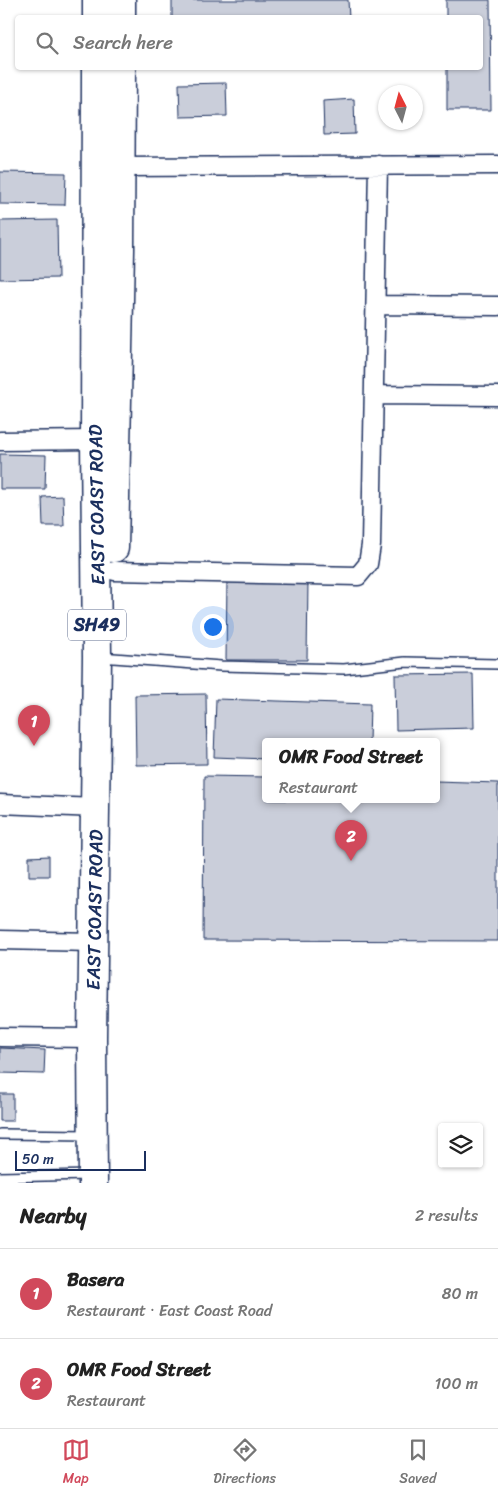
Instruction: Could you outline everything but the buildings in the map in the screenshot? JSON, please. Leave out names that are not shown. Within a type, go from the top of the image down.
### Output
[{"type":"main road","points":[[97,0],[97,15]]},
{"type":"main road","points":[[121,0],[121,15]]},
{"type":"main road","name":"EAST COAST ROAD","points":[[96,70],[95,440],[105,658],[106,1029],[97,1180]]},
{"type":"main road","name":"EAST COAST ROAD","points":[[97,1180],[92,1135],[93,942],[96,808],[105,658],[114,571],[121,70]]},
{"type":"street","points":[[114,571],[358,576],[368,564],[372,546],[378,165]]},
{"type":"street","points":[[120,167],[498,165]]},
{"type":"street","points":[[376,305],[498,306]]},
{"type":"street","points":[[374,395],[498,396]]},
{"type":"street","points":[[0,441],[95,440]]},
{"type":"street","points":[[0,804],[96,808]]},
{"type":"street","points":[[0,940],[93,942]]},
{"type":"street","points":[[0,1036],[92,1038]]},
{"type":"lane","points":[[105,658],[221,666],[344,669],[405,662],[498,664]]},
{"type":"lane","points":[[0,1134],[92,1135]]},
{"type":"lane","points":[[0,1177],[97,1180]]},
{"type":"place","name":"Basera","points":[[34,746]]},
{"type":"place","name":"OMR Food Street","points":[[351,861]]}]
